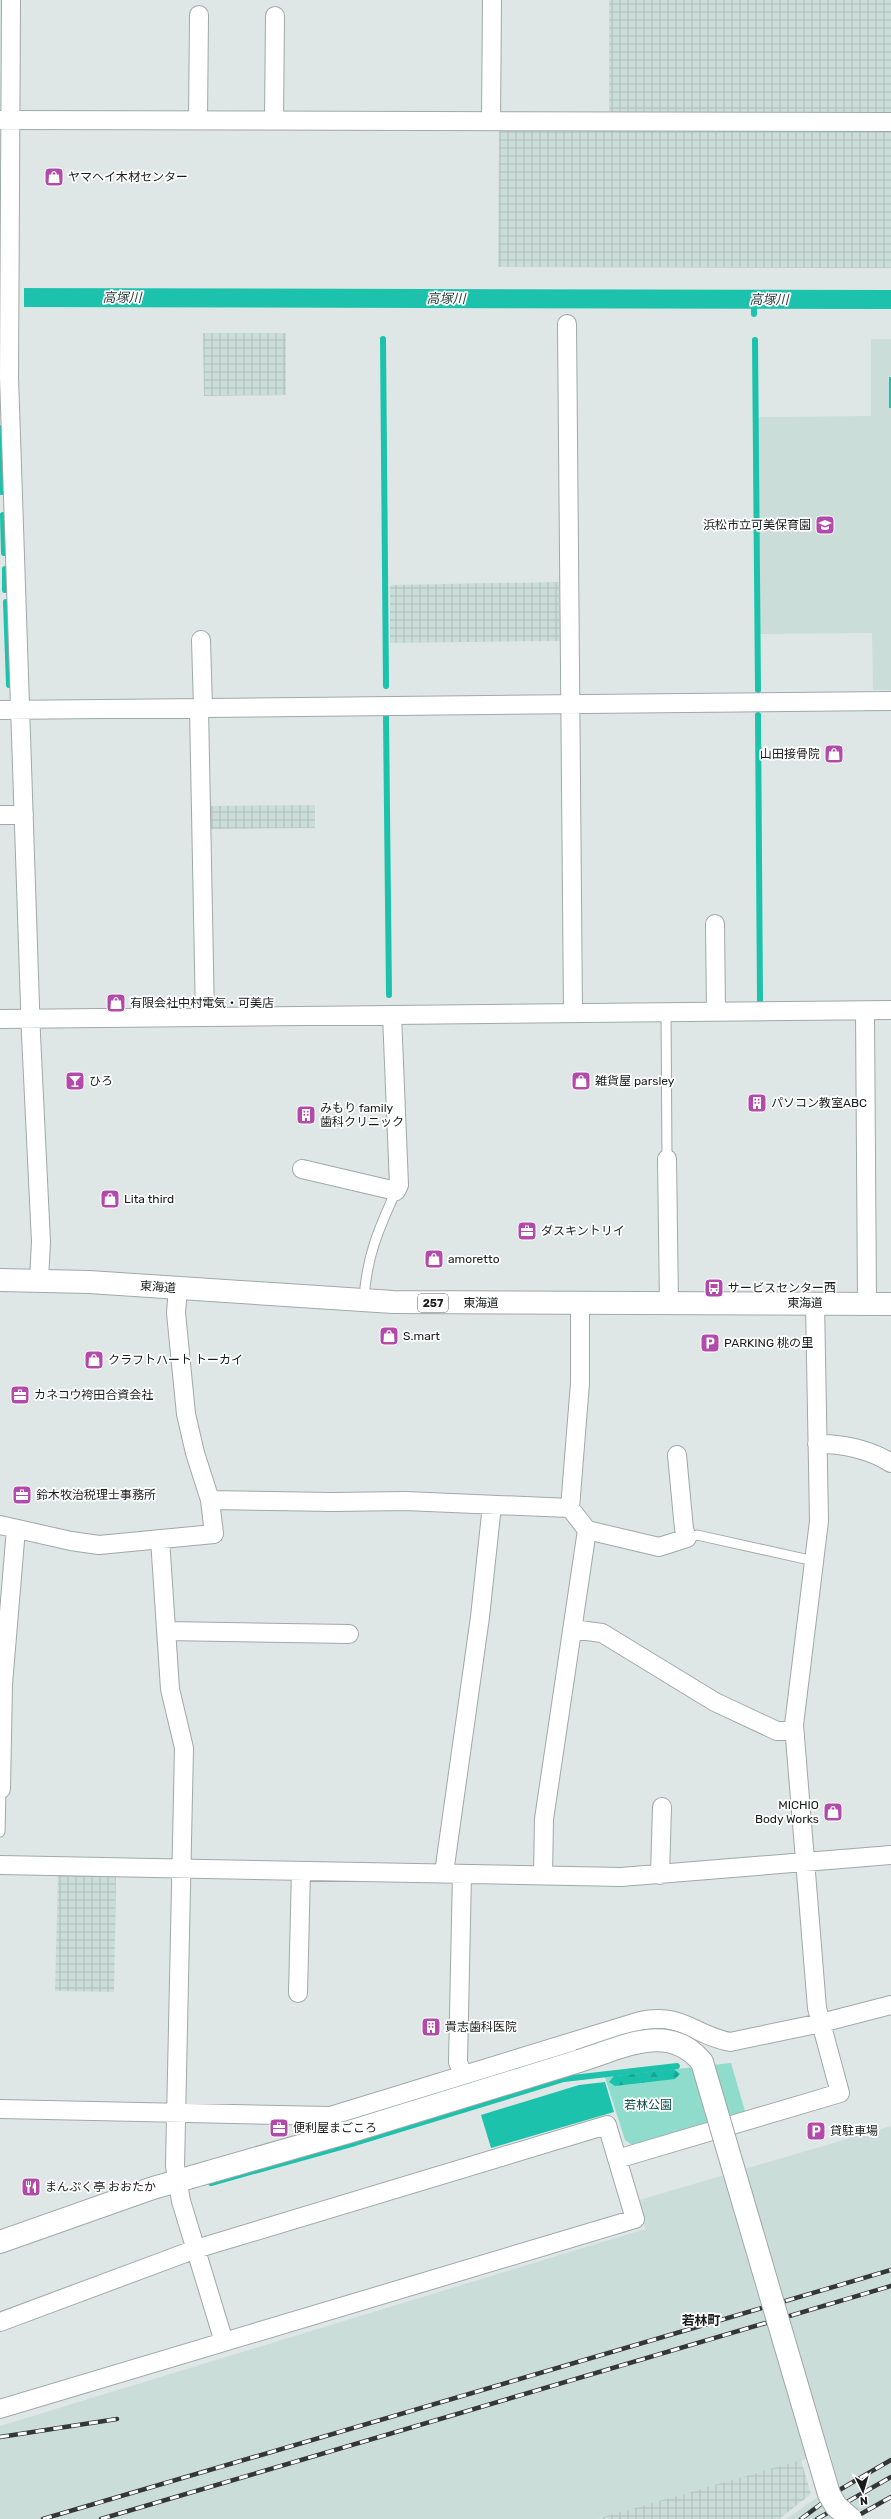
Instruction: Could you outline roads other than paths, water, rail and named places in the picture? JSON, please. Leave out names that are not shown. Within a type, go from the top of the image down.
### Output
[{"type":"main road","name":"東海道","points":[[0,1280],[39,1280],[178,1288],[364,1301],[580,1304],[891,1304]]},
{"type":"main road","points":[[0,2242],[98,2206],[333,2125],[579,2061],[655,2039],[669,2039],[682,2044],[693,2051],[702,2062],[829,2494],[836,2506],[851,2519]]},
{"type":"street","points":[[11,0],[5,120],[10,280],[9,377],[30,1019],[41,1242],[39,1280]]},
{"type":"street","points":[[491,121],[492,0]]},
{"type":"street","points":[[198,120],[199,15]]},
{"type":"street","points":[[274,120],[275,16]]},
{"type":"street","points":[[5,120],[891,122]]},
{"type":"street","points":[[567,324],[573,1013]]},
{"type":"street","points":[[201,640],[205,1017]]},
{"type":"street","points":[[0,710],[891,701]]},
{"type":"street","points":[[0,815],[24,815]]},
{"type":"street","points":[[715,924],[716,1012]]},
{"type":"street","points":[[865,1010],[867,1304]]},
{"type":"street","points":[[0,1019],[891,1010]]},
{"type":"street","points":[[302,1169],[396,1191],[399,1185],[392,1015]]},
{"type":"street","points":[[667,1159],[669,1304]]},
{"type":"street","points":[[1,1789],[2,1684],[8,1527],[71,1541],[99,1545],[214,1534],[210,1500],[195,1453],[186,1414],[176,1313],[178,1288]]},
{"type":"street","points":[[617,2159],[840,2093],[817,2008],[794,1731],[796,1697],[819,1516],[815,1303]]},
{"type":"street","points":[[580,1304],[580,1383],[570,1508],[587,1530],[659,1547],[687,1538],[684,1528],[677,1455]]},
{"type":"street","points":[[817,1444],[841,1445],[881,1457],[891,1463]]},
{"type":"street","points":[[210,1500],[333,1502],[405,1501],[570,1508]]},
{"type":"street","points":[[444,1873],[480,1617],[492,1505]]},
{"type":"street","points":[[543,1875],[544,1819],[587,1530]]},
{"type":"street","points":[[160,1539],[171,1694],[183,1740],[175,2166],[177,2180],[196,2249],[224,2342]]},
{"type":"street","points":[[572,1629],[602,1633],[715,1702],[777,1731],[794,1731]]},
{"type":"street","points":[[166,1631],[349,1634]]},
{"type":"street","points":[[660,1875],[662,1807]]},
{"type":"street","points":[[0,1865],[462,1874],[660,1875],[891,1855]]},
{"type":"street","points":[[298,1993],[301,1871]]},
{"type":"street","points":[[462,1874],[458,2062],[463,2075]]},
{"type":"street","points":[[0,2109],[176,2112],[333,2125],[463,2075],[653,2018],[680,2021],[718,2040],[730,2042],[821,2023],[891,2005]]},
{"type":"street","points":[[0,2322],[196,2249],[607,2125],[635,2219],[0,2409]]},
{"type":"lane","points":[[666,1012],[667,1159]]},
{"type":"lane","points":[[364,1301],[365,1277],[375,1236],[396,1191]]},
{"type":"lane","points":[[687,1538],[697,1535],[814,1560]]},
{"type":"lane","points":[[0,1832],[1,1789]]},
{"type":"water","name":"高塚川","points":[[0,288],[891,290],[891,309],[0,307]]},
{"type":"water","points":[[889,377],[891,377],[891,408],[889,408]]},
{"type":"water","points":[[605,2082],[614,2112],[491,2148],[481,2115],[579,2085]]},
{"type":"waterway","name":"高塚川","points":[[754,301],[754,314]]},
{"type":"waterway","points":[[383,339],[386,686]]},
{"type":"waterway","points":[[755,340],[758,690]]},
{"type":"waterway","points":[[0,428],[2,492]]},
{"type":"waterway","points":[[3,515],[4,553]]},
{"type":"waterway","points":[[5,569],[5,590]]},
{"type":"waterway","points":[[6,602],[9,685]]},
{"type":"waterway","points":[[758,715],[760,1000]]},
{"type":"waterway","points":[[386,717],[389,995]]},
{"type":"waterway","points":[[211,2183],[355,2143],[564,2079],[677,2066]]},
{"type":"railway","points":[[43,2519],[891,2270]]},
{"type":"railway","points":[[101,2519],[891,2286]]},
{"type":"railway","points":[[0,2437],[117,2419]]},
{"type":"railway","points":[[801,2519],[841,2489],[891,2460]]},
{"type":"railway","points":[[817,2519],[891,2477]]},
{"type":"railway","points":[[852,2519],[891,2497]]},
{"type":"place","name":"ヤマヘイ木材センター","points":[[54,177]]},
{"type":"place","name":"浜松市立可美保育園","points":[[825,525]]},
{"type":"place","name":"山田接骨院","points":[[834,754]]},
{"type":"place","name":"有限会社中村電気・可美店","points":[[116,1003]]},
{"type":"place","name":"ひろ","points":[[75,1081]]},
{"type":"place","name":"雑貨屋 parsley","points":[[581,1081]]},
{"type":"place","name":"パソコン教室ABC","points":[[757,1103]]},
{"type":"place","name":"みもり family 歯科クリニック","points":[[306,1115]]},
{"type":"place","name":"Lita third","points":[[110,1199]]},
{"type":"place","name":"ダスキントリイ","points":[[527,1231]]},
{"type":"place","name":"amoretto","points":[[434,1259]]},
{"type":"place","name":"サービスセンター西","points":[[714,1288]]},
{"type":"place","name":"S.mart","points":[[389,1336]]},
{"type":"place","name":"PARKING 桃の里","points":[[710,1343]]},
{"type":"place","name":"クラフトハート トーカイ","points":[[94,1360]]},
{"type":"place","name":"カネコウ袴田合資会社","points":[[20,1395]]},
{"type":"place","name":"鈴木牧治税理士事務所","points":[[22,1495]]},
{"type":"place","name":"MICHIO Body Works","points":[[833,1812]]},
{"type":"place","name":"貴志歯科医院","points":[[431,2027]]},
{"type":"place","name":"便利屋まごころ","points":[[279,2128]]},
{"type":"place","name":"貸駐車場","points":[[816,2131]]},
{"type":"place","name":"まんぷく亭 おおたか","points":[[31,2187]]},
{"type":"district","name":"若林町","points":[[701,2320]]},
{"type":"park label","name":"若林公園","points":[[648,2105]]}]
